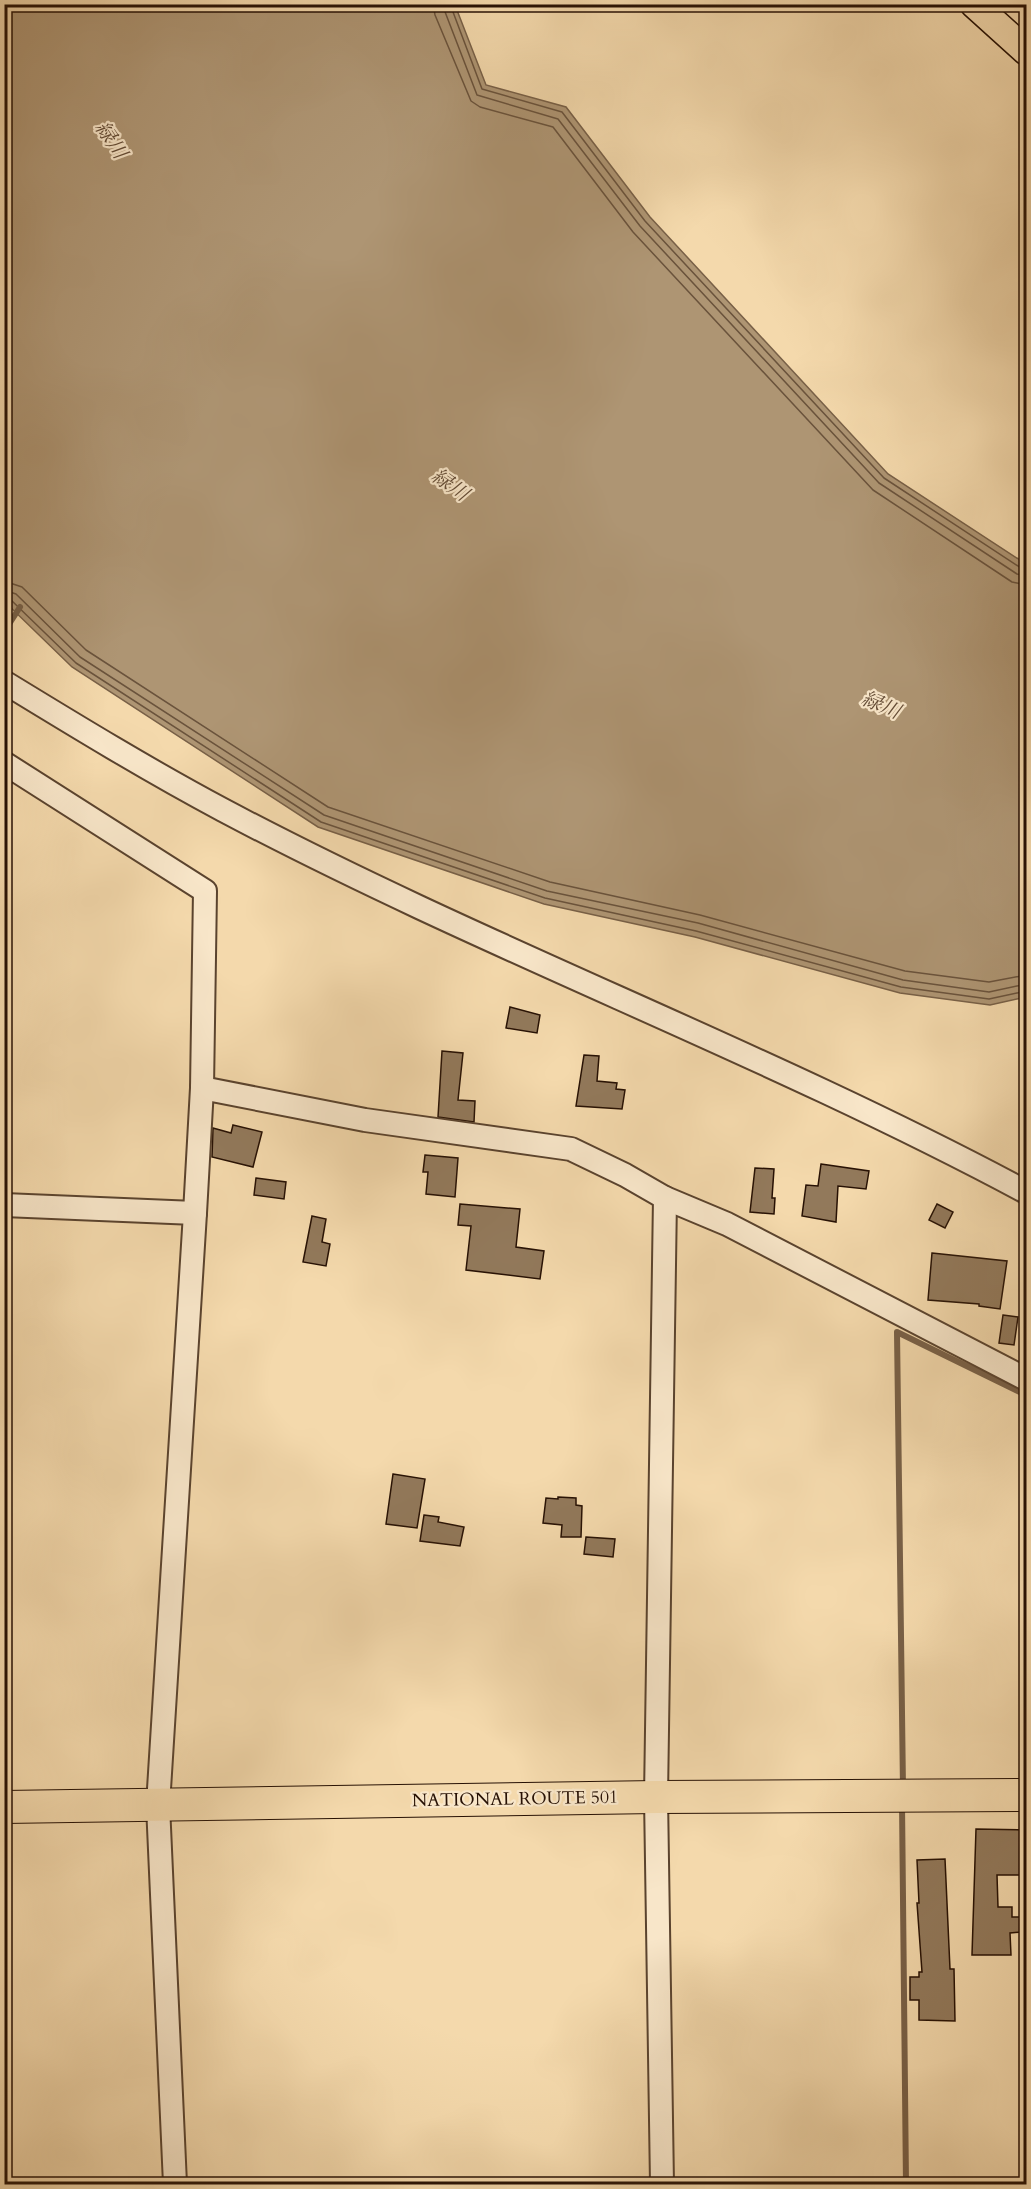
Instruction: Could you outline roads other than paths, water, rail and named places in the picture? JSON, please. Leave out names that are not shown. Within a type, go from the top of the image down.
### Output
[{"type":"highway","name":"NATIONAL ROUTE 501","points":[[4,1807],[656,1797],[1026,1795]]},
{"type":"main road","points":[[974,4],[1026,51]]},
{"type":"street","points":[[4,682],[118,752],[224,811],[453,922],[934,1142],[1026,1192]]},
{"type":"street","points":[[4,763],[205,891],[202,1088],[158,1804],[175,2184]]},
{"type":"street","points":[[202,1088],[364,1120],[571,1149],[626,1174],[665,1198],[727,1224],[1026,1379]]},
{"type":"street","points":[[662,2184],[656,1797],[665,1198]]},
{"type":"street","points":[[4,1205],[195,1213]]},
{"type":"water","name":"緑川","points":[[4,5],[455,5],[486,85],[566,107],[650,217],[888,474],[1026,564],[1026,997],[990,1005],[900,993],[695,937],[544,904],[318,827],[72,667],[5,602]]},
{"type":"waterway","points":[[4,632],[20,607]]},
{"type":"waterway","points":[[903,1788],[897,1332],[1026,1395]]},
{"type":"waterway","points":[[902,1804],[906,2184]]}]
